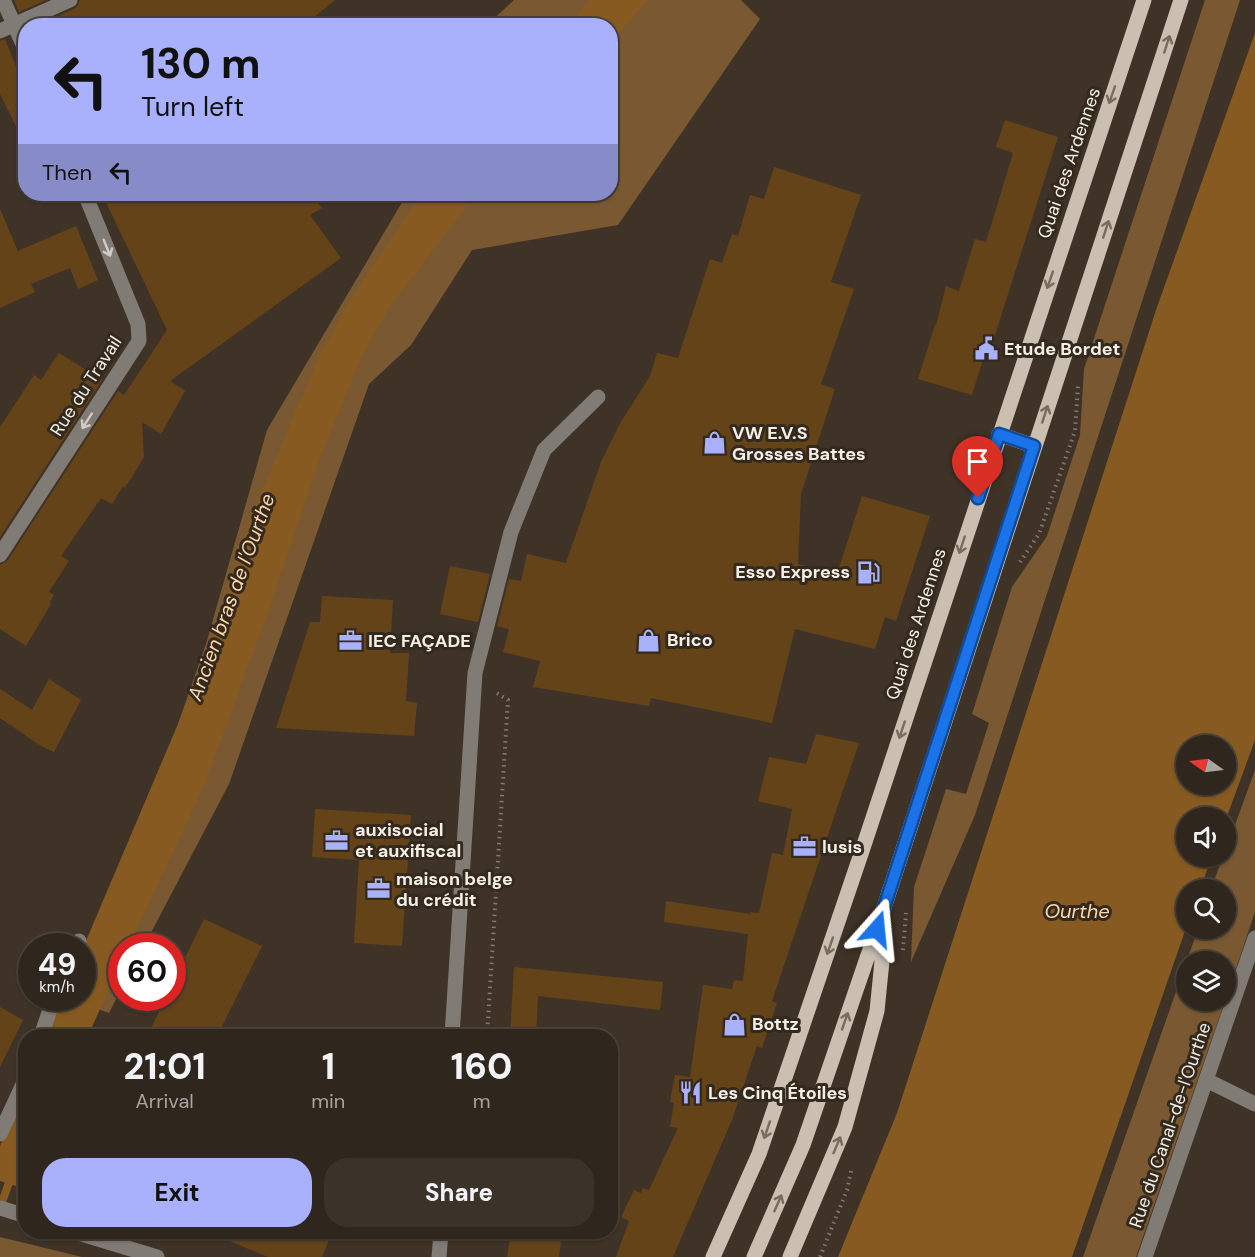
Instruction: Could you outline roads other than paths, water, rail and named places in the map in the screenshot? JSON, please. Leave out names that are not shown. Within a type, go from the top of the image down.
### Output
[{"type":"main road","name":"Quai des Ardennes","points":[[713,1257],[759,1154],[1144,0]]},
{"type":"main road","points":[[754,1257],[803,1145],[877,929],[1181,0]]},
{"type":"main road","points":[[999,434],[1034,446]]},
{"type":"main road","points":[[790,1257],[845,1127],[877,1011],[882,961],[877,929]]},
{"type":"street","points":[[3,0],[18,33]]},
{"type":"street","points":[[32,18],[70,0]]},
{"type":"street","points":[[0,31],[18,25]]},
{"type":"street","name":"Rue du Travail","points":[[0,555],[139,341],[138,324],[87,201]]},
{"type":"street","points":[[452,1029],[475,673],[511,532],[544,450],[598,397]]},
{"type":"street","name":"Rue du Canal-de-l'Ourthe","points":[[1146,1257],[1255,938]]},
{"type":"street","points":[[43,1029],[50,1011]]},
{"type":"street","points":[[1206,1080],[1255,1104]]},
{"type":"street","points":[[0,1134],[18,1095]]},
{"type":"street","points":[[0,1208],[18,1214]]},
{"type":"street","points":[[98,1239],[158,1257]]},
{"type":"street","points":[[440,1257],[441,1239]]},
{"type":"water","points":[[589,0],[648,0],[618,34],[618,18],[575,18]]},
{"type":"water","name":"Ourthe","points":[[1255,33],[1255,740],[1236,792],[1236,735],[1176,735],[1176,795],[1235,795],[1230,807],[1176,807],[1176,867],[1208,867],[1204,879],[1176,879],[1176,939],[1182,939],[1178,951],[1176,951],[1176,957],[1072,1257],[838,1257],[897,1113],[1156,310]]},
{"type":"water","points":[[416,201],[471,201],[389,308],[363,354],[321,455],[272,601],[204,786],[135,933],[108,933],[108,991],[91,1029],[48,1029],[56,1011],[96,1011],[96,933],[89,933],[211,646],[250,519],[318,359],[353,295]]},
{"type":"water","points":[[18,1101],[18,1187],[0,1181],[0,1146]]},
{"type":"waterway","name":"Ancien bras de l'Ourthe","points":[[0,1208],[12,1174]]},
{"type":"place","name":"Etude Bordet","points":[[986,349]]},
{"type":"place","name":"VW E.V.S Grosses Battes","points":[[714,443]]},
{"type":"place","name":"Esso Express","points":[[868,572]]},
{"type":"place","name":"Brico","points":[[649,640]]},
{"type":"place","name":"IEC FAÇADE","points":[[350,641]]},
{"type":"place","name":"auxisocial et auxifiscal","points":[[337,840]]},
{"type":"place","name":"lusis","points":[[804,847]]},
{"type":"place","name":"maison belge du crédit","points":[[378,889]]},
{"type":"place","name":"Bottz","points":[[734,1024]]},
{"type":"place","name":"Les Cinq Étoiles","points":[[690,1093]]}]
